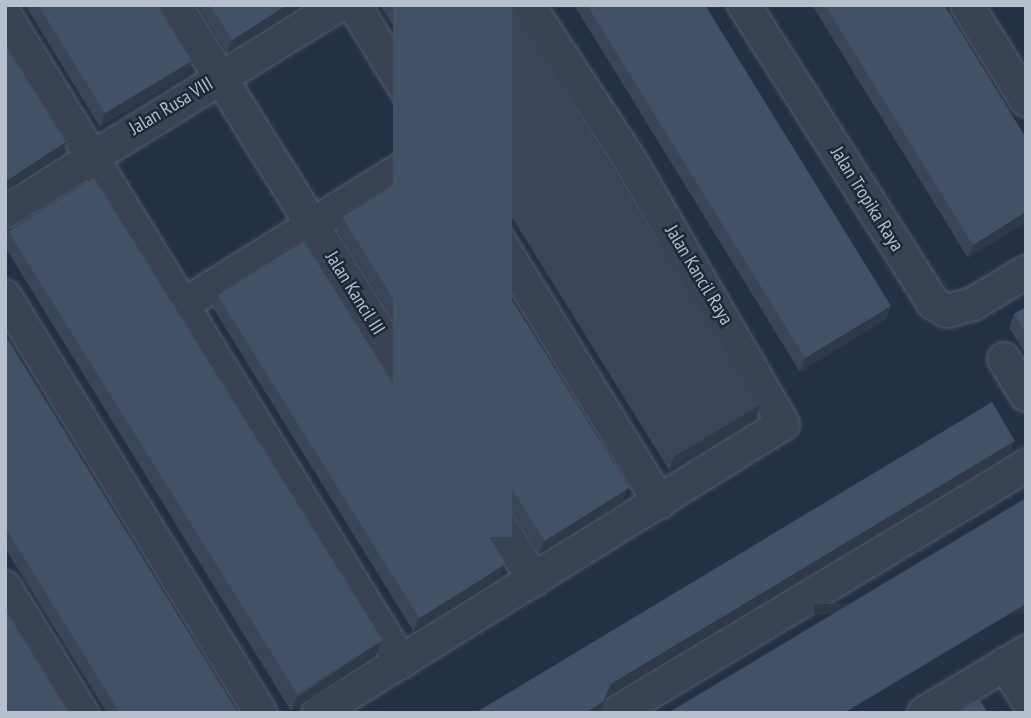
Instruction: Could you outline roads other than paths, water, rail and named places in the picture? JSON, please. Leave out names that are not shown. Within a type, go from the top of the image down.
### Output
[{"type":"street","name":"Jalan Kancil III","points":[[175,5],[534,580]]},
{"type":"street","name":"Jalan Rusa VIII","points":[[5,212],[91,154],[339,5]]},
{"type":"street","points":[[318,713],[660,503],[354,5]]},
{"type":"street","name":"Jalan Kancil Raya","points":[[528,5],[631,160],[784,417],[777,432],[660,503]]},
{"type":"street","name":"Jalan Tropika Raya","points":[[744,5],[933,303],[947,311],[973,304],[1026,272]]},
{"type":"street","points":[[967,5],[1026,100]]},
{"type":"street","points":[[5,15],[401,662]]},
{"type":"street","points":[[183,305],[440,145]]},
{"type":"street","points":[[5,296],[261,713]]},
{"type":"street","points":[[1003,359],[1026,395]]},
{"type":"street","points":[[616,713],[1026,466]]},
{"type":"street","points":[[5,587],[82,713]]},
{"type":"street","points":[[924,713],[1016,658],[1026,698]]}]
